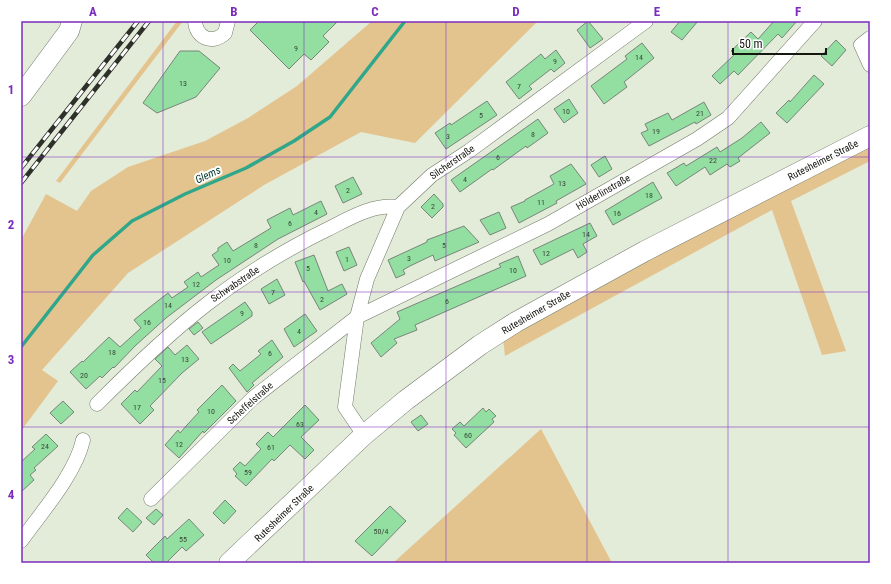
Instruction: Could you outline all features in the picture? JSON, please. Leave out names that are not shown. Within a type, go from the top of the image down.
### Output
[{"type":"street","points":[[21,96],[69,31],[72,21]]},
{"type":"street","points":[[195,21],[197,31],[200,36],[210,40],[216,39],[225,33],[228,21]]},
{"type":"street","name":"Silcherstraße","points":[[364,435],[345,407],[357,316],[367,279],[398,207],[432,175],[469,151],[646,21]]},
{"type":"street","name":"Hölderlinstraße","points":[[357,316],[548,224],[697,139],[728,118],[815,21]]},
{"type":"street","points":[[870,38],[862,45],[870,65]]},
{"type":"street","name":"Rutesheimer Straße","points":[[229,563],[246,556],[364,435],[406,400],[480,345],[516,322],[645,251],[870,136]]},
{"type":"street","name":"Schwabstraße","points":[[97,404],[160,343],[207,304],[255,270],[301,242],[360,213],[387,206],[398,207]]},
{"type":"street","name":"Scheffelstraße","points":[[151,499],[254,398],[357,316]]},
{"type":"street","points":[[21,540],[56,493],[80,454],[83,440]]},
{"type":"shaded area","points":[[177,21],[183,21],[60,183],[56,181]]},
{"type":"shaded area","points":[[372,21],[538,21],[415,143],[361,132],[264,185],[128,273],[42,370],[58,381],[21,431],[21,240],[46,194],[77,211],[91,191],[128,167],[205,141],[248,118],[297,86]]},
{"type":"shaded area","points":[[870,143],[870,161],[791,201],[846,351],[822,355],[772,210],[505,356],[503,338],[566,301]]},
{"type":"shaded area","points":[[541,429],[612,563],[393,563]]},
{"type":"building","points":[[259,21],[338,21],[323,36],[329,42],[311,60],[304,54],[289,69],[250,30]]},
{"type":"building","points":[[588,21],[603,39],[590,48],[577,30]]},
{"type":"building","points":[[680,21],[698,21],[682,40],[671,32]]},
{"type":"building","points":[[774,21],[797,21],[782,38],[778,34],[738,75],[734,71],[720,84],[712,76],[735,54],[731,51],[751,32],[758,39]]},
{"type":"building","points":[[836,40],[846,50],[832,66],[821,56]]},
{"type":"building","points":[[642,43],[654,58],[624,82],[627,87],[604,104],[591,86],[627,59],[625,56]]},
{"type":"building","points":[[556,50],[565,63],[554,72],[551,69],[529,86],[532,89],[519,99],[506,82],[541,54],[545,59]]},
{"type":"building","points":[[180,51],[199,51],[220,68],[196,97],[157,113],[143,103]]},
{"type":"building","points":[[814,75],[824,84],[787,123],[776,113],[789,100],[790,102]]},
{"type":"building","points":[[569,99],[578,113],[564,123],[554,109]]},
{"type":"building","points":[[487,101],[497,115],[446,149],[435,133],[450,123],[451,125]]},
{"type":"building","points":[[704,102],[711,115],[696,124],[695,122],[649,146],[641,133],[648,130],[645,124],[668,113],[672,120]]},
{"type":"building","points":[[538,119],[548,133],[527,148],[526,146],[460,192],[451,180]]},
{"type":"building","points":[[761,122],[770,133],[738,158],[740,161],[730,167],[727,164],[710,175],[705,167],[676,186],[667,173],[684,163],[686,166],[717,147],[720,152],[742,138]]},
{"type":"building","points":[[605,156],[612,169],[599,177],[591,165]]},
{"type":"building","points":[[571,164],[586,184],[556,201],[557,203],[519,223],[511,207],[525,201],[554,184],[550,176]]},
{"type":"building","points":[[353,177],[362,194],[343,203],[335,186]]},
{"type":"building","points":[[653,182],[662,198],[613,225],[605,211]]},
{"type":"building","points":[[434,194],[443,204],[443,207],[432,218],[421,207]]},
{"type":"building","points":[[321,201],[327,214],[278,239],[216,280],[166,318],[135,346],[114,368],[113,367],[102,378],[100,376],[86,389],[70,372],[82,361],[83,362],[109,337],[120,347],[141,328],[134,320],[168,293],[172,298],[188,287],[184,282],[198,272],[201,277],[219,265],[212,255],[218,251],[218,248],[227,242],[233,251],[271,228],[267,220],[290,208],[293,215]]},
{"type":"building","points":[[499,212],[506,228],[490,235],[480,220]]},
{"type":"building","points":[[590,223],[597,236],[583,244],[587,252],[578,258],[573,249],[541,265],[533,250]]},
{"type":"building","points":[[464,226],[479,242],[435,261],[433,255],[403,270],[405,274],[396,278],[388,260],[427,242],[427,240]]},
{"type":"building","points":[[349,247],[357,265],[344,271],[336,252]]},
{"type":"building","points":[[314,255],[328,291],[342,284],[347,294],[320,310],[304,281],[303,282],[295,262]]},
{"type":"building","points":[[518,256],[526,276],[415,325],[417,330],[394,339],[397,343],[381,357],[371,343],[400,319],[397,312],[501,267],[499,264]]},
{"type":"building","points":[[277,279],[285,295],[269,304],[261,289]]},
{"type":"building","points":[[245,302],[252,312],[252,316],[211,344],[202,332]]},
{"type":"building","points":[[305,314],[317,331],[294,347],[284,329]]},
{"type":"building","points":[[198,322],[203,328],[194,335],[189,329]]},
{"type":"building","points":[[272,340],[283,357],[252,383],[254,385],[247,392],[229,368],[233,364],[240,371],[261,354],[258,351]]},
{"type":"building","points":[[187,345],[199,359],[182,373],[150,406],[154,410],[140,424],[121,404],[135,390],[137,392],[162,366],[155,359],[168,347],[175,355]]},
{"type":"building","points":[[222,385],[236,401],[204,433],[203,431],[179,458],[165,445],[178,430],[180,433],[199,412],[197,410]]},
{"type":"building","points":[[63,401],[74,412],[61,424],[50,413]]},
{"type":"building","points":[[305,405],[319,420],[301,437],[314,450],[305,459],[290,445],[274,461],[272,459],[246,486],[235,476],[237,474],[233,469],[240,462],[245,466],[261,449],[256,444],[268,432],[273,437]]},
{"type":"building","points":[[483,408],[486,412],[489,409],[496,416],[492,419],[494,422],[466,448],[454,435],[456,433],[452,429],[460,422],[464,426]]},
{"type":"building","points":[[421,415],[428,424],[418,431],[411,422]]},
{"type":"building","points":[[46,434],[58,446],[34,468],[36,470],[30,475],[34,480],[21,492],[21,462],[35,449],[32,447]]},
{"type":"building","points":[[225,500],[236,511],[224,524],[213,513]]},
{"type":"building","points":[[390,506],[406,521],[372,556],[355,541]]},
{"type":"building","points":[[127,508],[142,522],[133,532],[118,518]]},
{"type":"building","points":[[156,509],[163,515],[154,525],[146,518]]},
{"type":"building","points":[[189,519],[204,535],[186,551],[182,547],[166,563],[154,563],[146,555],[165,536],[167,539]]},
{"type":"waterway","name":"Glems","points":[[21,347],[93,255],[132,221],[185,194],[246,168],[294,141],[330,117],[405,21]]},
{"type":"railway","points":[[21,168],[138,21]]},
{"type":"railway","points":[[21,183],[149,21]]}]
